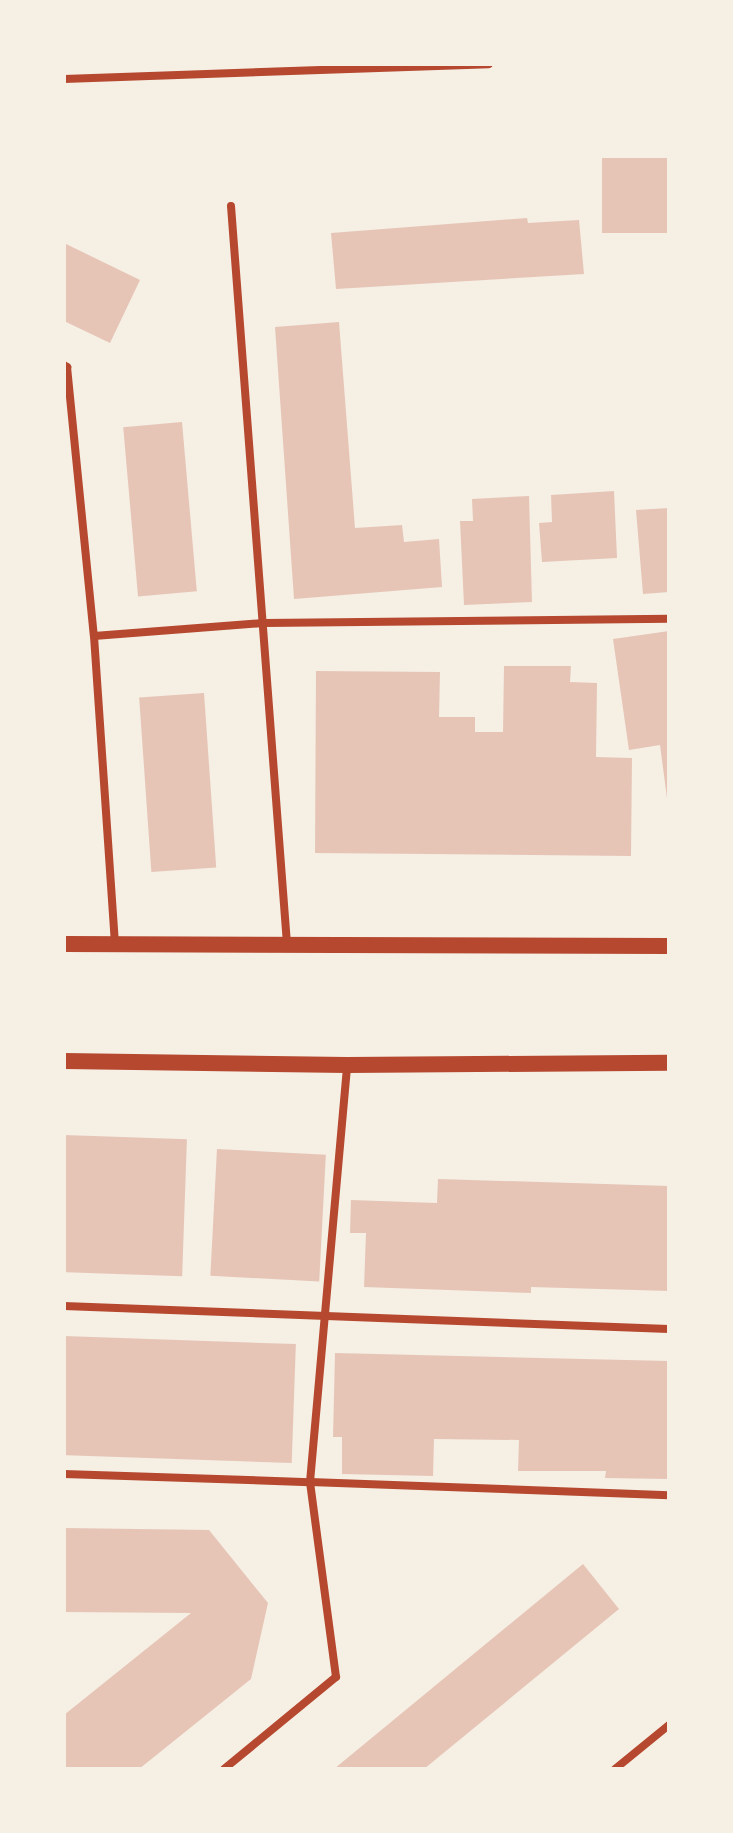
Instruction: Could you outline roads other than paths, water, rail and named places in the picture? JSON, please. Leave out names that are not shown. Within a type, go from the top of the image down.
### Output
[{"type":"main road","points":[[64,944],[669,946]]},
{"type":"main road","points":[[64,1061],[347,1065],[669,1063]]},
{"type":"street","points":[[64,79],[489,64]]},
{"type":"street","points":[[231,206],[287,944]]},
{"type":"street","points":[[64,365],[67,367],[94,636],[115,944]]},
{"type":"street","points":[[94,636],[264,623],[669,619]]},
{"type":"street","points":[[224,1769],[336,1677],[310,1482],[347,1065]]},
{"type":"street","points":[[64,1306],[669,1329]]},
{"type":"street","points":[[64,1474],[669,1495]]},
{"type":"street","points":[[615,1769],[669,1725]]}]
